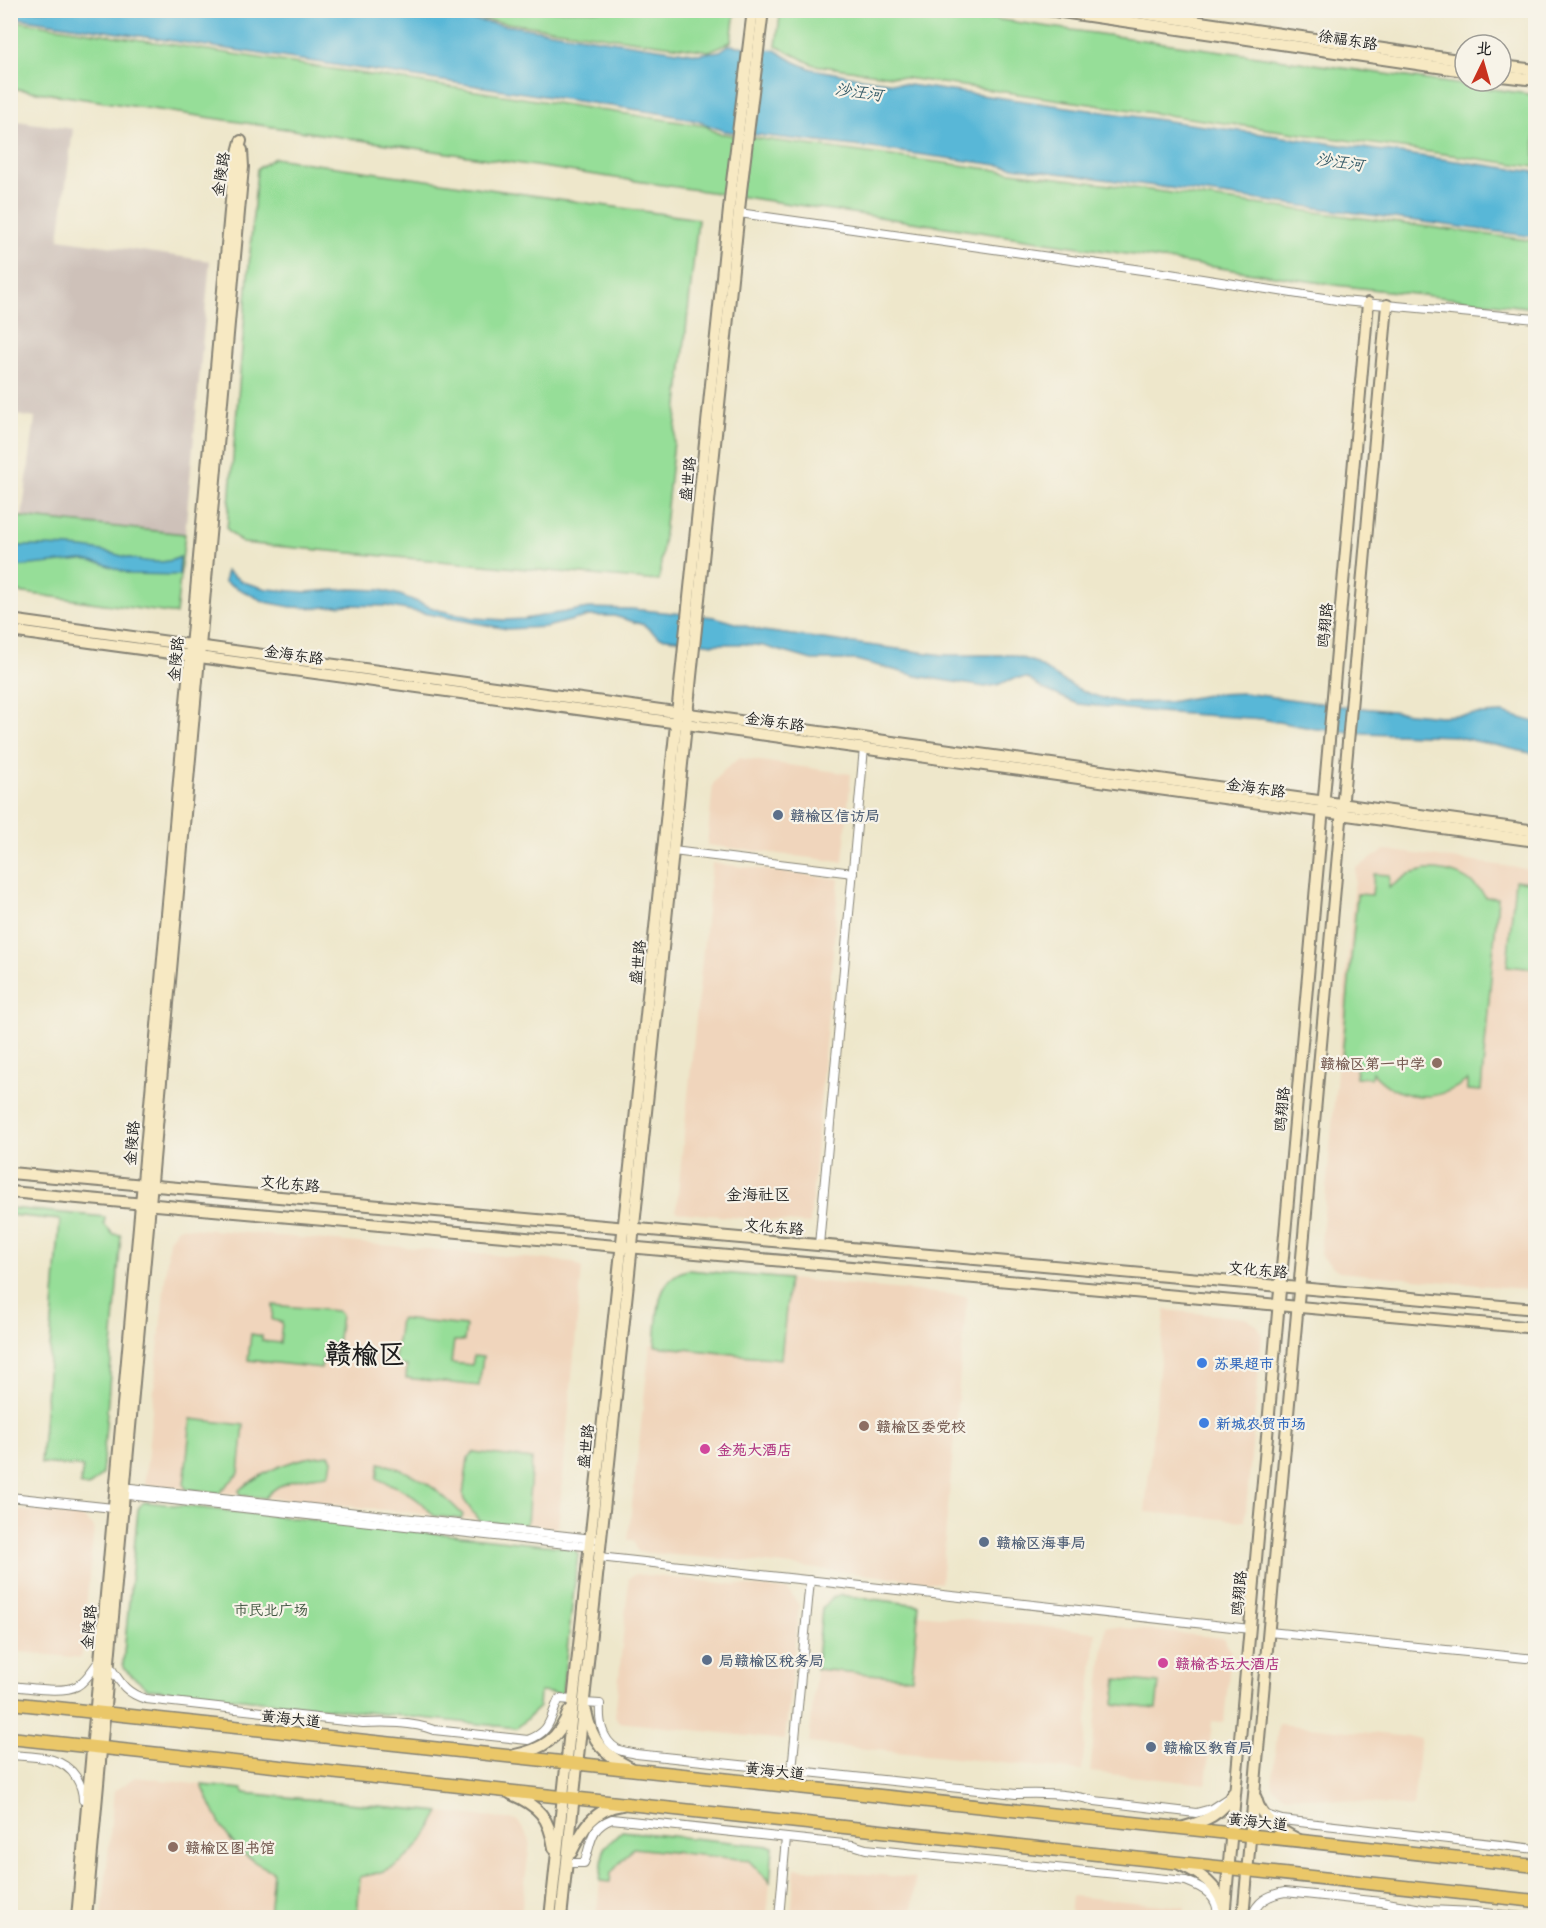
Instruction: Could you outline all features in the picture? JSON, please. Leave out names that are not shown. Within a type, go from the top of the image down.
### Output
[{"type":"main road","name":"盛世路","points":[[629,1228],[673,851],[682,718],[731,190],[753,10]]},
{"type":"main road","name":"盛世路","points":[[561,1917],[568,1797],[580,1701],[682,718],[763,10]]},
{"type":"main road","name":"徐福东路","points":[[1048,10],[1453,69]]},
{"type":"main road","name":"徐福东路","points":[[1119,10],[1453,59]]},
{"type":"main road","points":[[1513,67],[1536,70]]},
{"type":"main road","points":[[1513,77],[1536,80]]},
{"type":"main road","name":"金陵路","points":[[77,1917],[100,1713],[195,651],[243,167],[241,141],[234,166],[195,651]]},
{"type":"main road","name":"鸥翔路","points":[[1222,1915],[1229,1868],[1368,303]]},
{"type":"main road","points":[[1243,1917],[1387,305]]},
{"type":"main road","name":"金海东路","points":[[10,620],[195,651]]},
{"type":"main road","name":"金海东路","points":[[10,631],[195,651],[1323,806],[1536,841]]},
{"type":"main road","name":"金海东路","points":[[682,718],[864,748],[1323,806]]},
{"type":"main road","name":"金海东路","points":[[1342,809],[1536,831]]},
{"type":"main road","name":"文化东路","points":[[10,1173],[1536,1309]]},
{"type":"main road","points":[[10,1192],[1536,1328]]},
{"type":"main road","name":"金陵路","points":[[104,1662],[113,1508],[120,1490]]},
{"type":"main road","points":[[508,1756],[524,1753],[548,1743],[580,1701]]},
{"type":"main road","points":[[580,1701],[593,1737],[601,1748],[612,1758],[634,1770]]},
{"type":"main road","name":"黄海大道","points":[[10,1703],[1536,1866]]},
{"type":"main road","points":[[10,1738],[1536,1901]]},
{"type":"main road","name":"金陵路","points":[[86,1917],[96,1747]]},
{"type":"main road","points":[[1179,1828],[1201,1822],[1217,1814],[1232,1795],[1236,1782]]},
{"type":"main road","points":[[502,1790],[528,1802],[542,1813],[563,1861]]},
{"type":"main road","points":[[1255,1790],[1263,1814],[1274,1827],[1302,1841]]},
{"type":"main road","points":[[563,1861],[581,1831],[592,1818],[608,1809],[628,1804]]},
{"type":"main road","name":"盛世路","points":[[550,1917],[563,1861]]},
{"type":"main road","points":[[1175,1862],[1199,1873],[1211,1884],[1218,1894],[1222,1915]]},
{"type":"street","points":[[739,213],[1368,303],[1536,320]]},
{"type":"street","points":[[819,1245],[864,748]]},
{"type":"street","points":[[673,851],[853,873]]},
{"type":"street","points":[[120,1490],[596,1546],[810,1580],[1250,1629]]},
{"type":"street","points":[[10,1497],[113,1508]]},
{"type":"street","points":[[791,1770],[810,1580]]},
{"type":"street","points":[[1269,1632],[1536,1659]]},
{"type":"street","points":[[10,1686],[64,1690],[76,1687],[104,1662],[122,1686],[131,1693],[146,1698],[363,1723],[384,1722],[423,1726],[434,1730],[528,1740],[540,1736],[547,1729],[559,1699],[600,1704],[602,1729],[606,1739],[618,1749],[636,1754],[1017,1794],[1040,1793],[1196,1813],[1211,1809],[1232,1795]]},
{"type":"street","points":[[10,1755],[54,1759],[73,1772],[80,1784],[83,1793],[76,1874],[80,1881]]},
{"type":"street","points":[[768,1784],[791,1770]]},
{"type":"street","points":[[791,1770],[813,1789]]},
{"type":"street","points":[[1263,1814],[1282,1820],[1536,1848]]},
{"type":"street","points":[[771,1819],[787,1838]]},
{"type":"street","points":[[563,1861],[584,1863],[592,1836],[598,1828],[612,1820],[853,1845],[866,1849],[1186,1881],[1202,1887],[1212,1896],[1222,1915]]},
{"type":"street","points":[[778,1917],[787,1838],[804,1822]]},
{"type":"street","points":[[1251,1917],[1254,1909],[1262,1901],[1285,1892],[1381,1902],[1428,1910],[1532,1917]]},
{"type":"shaded area","points":[[10,120],[73,129],[59,239],[210,261],[185,534],[22,517],[35,418],[11,414]]},
{"type":"shaded area","name":"赣榆区信访局","points":[[739,758],[851,774],[843,862],[707,845],[713,784],[721,773]]},
{"type":"shaded area","name":"赣榆区第一中学","points":[[1385,850],[1535,870],[1535,1290],[1339,1272],[1320,1255],[1356,868]]},
{"type":"shaded area","points":[[712,863],[839,879],[810,1224],[676,1212]]},
{"type":"shaded area","points":[[179,1227],[572,1262],[582,1268],[558,1528],[146,1485],[169,1240]]},
{"type":"shaded area","name":"赣榆区委党校","points":[[789,1279],[967,1296],[941,1583],[758,1562],[638,1552],[633,1540],[628,1540],[650,1345],[780,1358]]},
{"type":"shaded area","name":"新城农贸市场","points":[[1165,1310],[1245,1318],[1258,1326],[1262,1335],[1245,1521],[1145,1512]]},
{"type":"shaded area","points":[[11,1509],[81,1516],[94,1527],[81,1658],[11,1651]]},
{"type":"shaded area","name":"局赣榆区税务局","points":[[636,1574],[788,1590],[799,1605],[785,1740],[619,1722],[615,1716],[629,1578]]},
{"type":"shaded area","points":[[918,1614],[1096,1632],[1082,1771],[809,1743],[816,1669],[911,1678]]},
{"type":"shaded area","name":"赣榆区教育局","points":[[1106,1626],[1223,1638],[1231,1651],[1224,1722],[1212,1721],[1206,1784],[1090,1772]]},
{"type":"shaded area","points":[[1278,1724],[1420,1738],[1413,1807],[1283,1795],[1272,1786]]},
{"type":"shaded area","name":"赣榆区图书馆","points":[[135,1777],[202,1785],[221,1826],[252,1861],[273,1871],[269,1917],[102,1918],[114,1791]]},
{"type":"shaded area","points":[[440,1812],[517,1820],[530,1840],[521,1917],[357,1918],[360,1877],[386,1870],[429,1832]]},
{"type":"shaded area","points":[[632,1848],[748,1860],[770,1882],[767,1917],[596,1918],[600,1881],[610,1882],[611,1873]]},
{"type":"shaded area","points":[[795,1868],[915,1878],[912,1917],[791,1917]]},
{"type":"shaded area","points":[[1072,1896],[1185,1907],[1184,1917],[1070,1917]]},
{"type":"green space","points":[[735,10],[731,42],[709,51],[421,11]]},
{"type":"green space","points":[[799,10],[937,11],[1453,83],[1453,93],[1513,92],[1535,95],[1535,167],[814,65],[776,46],[780,16]]},
{"type":"green space","points":[[10,20],[706,126],[717,133],[1535,241],[1535,308],[1335,285],[11,88]]},
{"type":"green space","points":[[274,158],[698,219],[659,581],[242,543],[227,529],[257,169]]},
{"type":"green space","points":[[11,516],[185,534],[176,614],[11,591]]},
{"type":"green space","points":[[1426,870],[1452,873],[1467,879],[1486,897],[1498,898],[1481,1091],[1467,1090],[1467,1080],[1455,1088],[1430,1096],[1405,1094],[1382,1082],[1372,1072],[1371,1078],[1356,1077],[1357,1058],[1342,1057],[1357,894],[1372,895],[1374,874],[1390,875],[1389,888],[1409,874]]},
{"type":"green space","points":[[1515,880],[1535,883],[1535,969],[1507,966]]},
{"type":"green space","points":[[10,1208],[105,1217],[104,1224],[113,1234],[121,1235],[102,1475],[88,1487],[80,1485],[83,1467],[41,1463],[60,1220],[11,1215]]},
{"type":"green space","points":[[688,1270],[789,1279],[781,1359],[655,1346],[658,1311],[663,1290],[677,1274]]},
{"type":"green space","points":[[273,1305],[337,1311],[341,1315],[336,1354],[333,1358],[323,1357],[321,1368],[248,1360],[251,1334],[262,1336],[262,1341],[280,1343],[282,1322],[272,1320]]},
{"type":"green space","points":[[400,1319],[466,1326],[464,1341],[454,1341],[451,1363],[472,1365],[474,1356],[483,1357],[479,1386],[406,1378],[407,1366],[394,1365]]},
{"type":"green space","points":[[191,1419],[244,1425],[239,1473],[219,1493],[186,1489],[184,1485]]},
{"type":"green space","points":[[474,1452],[532,1459],[527,1523],[522,1526],[479,1521],[463,1495],[468,1458]]},
{"type":"green space","points":[[329,1455],[332,1460],[328,1475],[285,1483],[265,1498],[240,1495],[239,1490],[259,1476],[281,1466],[305,1458]]},
{"type":"green space","points":[[380,1463],[404,1471],[426,1483],[445,1497],[463,1515],[461,1519],[434,1516],[409,1494],[379,1480],[377,1478]]},
{"type":"green space","name":"市民北广场","points":[[142,1503],[573,1548],[578,1554],[562,1694],[540,1692],[539,1707],[517,1728],[148,1689],[125,1670],[123,1663],[138,1509]]},
{"type":"green space","points":[[840,1595],[919,1605],[912,1678],[816,1669],[822,1609],[832,1598]]},
{"type":"green space","points":[[1117,1679],[1159,1683],[1156,1709],[1114,1704]]},
{"type":"green space","points":[[202,1785],[242,1789],[245,1793],[440,1812],[424,1839],[402,1861],[384,1871],[360,1877],[357,1917],[269,1917],[273,1871],[254,1862],[234,1845],[221,1826]]},
{"type":"green space","points":[[622,1831],[773,1847],[770,1882],[748,1860],[633,1848],[611,1873],[610,1882],[600,1881],[604,1848]]},
{"type":"water","name":"沙汪河","points":[[11,10],[404,10],[698,54],[720,51],[729,45],[775,50],[812,69],[873,80],[1535,172],[1535,237],[871,148],[724,131],[697,121],[665,114],[11,17]]},
{"type":"water","points":[[11,546],[80,548],[159,562],[180,557],[179,575],[130,574],[101,563],[82,560],[11,567]]},
{"type":"water","points":[[226,571],[243,582],[267,589],[306,592],[350,589],[381,590],[438,610],[474,618],[524,619],[588,608],[632,609],[715,617],[763,631],[943,655],[1013,655],[1034,662],[1082,691],[1124,703],[1169,702],[1213,694],[1244,693],[1440,716],[1503,713],[1535,722],[1535,754],[1453,736],[1316,729],[1262,719],[1078,704],[1043,689],[1027,678],[1015,678],[985,687],[917,676],[856,660],[812,660],[763,646],[713,644],[659,637],[644,625],[614,616],[589,616],[546,627],[507,629],[386,606],[291,607],[265,602],[225,582]]},
{"type":"place","name":"赣榆区信访局","points":[[778,815]]},
{"type":"place","name":"赣榆区第一中学","points":[[1437,1063]]},
{"type":"place","name":"苏果超市","points":[[1202,1363]]},
{"type":"place","name":"新城农贸市场","points":[[1204,1423]]},
{"type":"place","name":"赣榆区委党校","points":[[864,1426]]},
{"type":"place","name":"金苑大酒店","points":[[705,1449]]},
{"type":"place","name":"赣榆区海事局","points":[[984,1542]]},
{"type":"place","name":"局赣榆区税务局","points":[[707,1660]]},
{"type":"place","name":"赣榆杏坛大酒店","points":[[1163,1663]]},
{"type":"place","name":"赣榆区教育局","points":[[1151,1747]]},
{"type":"place","name":"赣榆区图书馆","points":[[173,1847]]},
{"type":"district","name":"金海社区","points":[[758,1193]]},
{"type":"district","name":"赣榆区","points":[[365,1352]]}]
